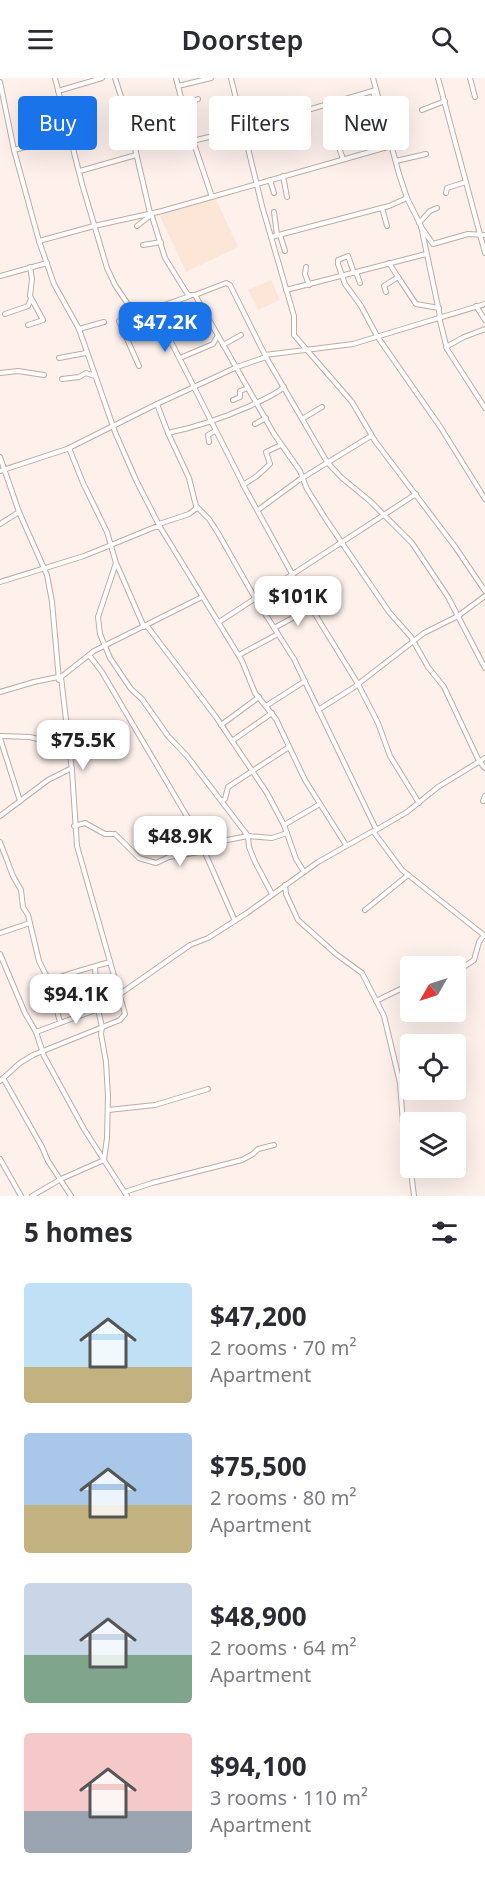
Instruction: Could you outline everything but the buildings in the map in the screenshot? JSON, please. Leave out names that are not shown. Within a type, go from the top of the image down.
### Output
[{"type":"street","points":[[55,78],[59,96]]},
{"type":"street","points":[[58,91],[102,78]]},
{"type":"street","points":[[115,78],[121,96]]},
{"type":"street","points":[[176,78],[180,96]]},
{"type":"street","points":[[178,87],[211,78]]},
{"type":"street","points":[[231,78],[235,96]]},
{"type":"street","points":[[373,78],[374,96]]},
{"type":"street","points":[[438,78],[485,253]]},
{"type":"street","points":[[470,78],[475,97]]},
{"type":"street","points":[[0,82],[14,150],[39,242],[54,284],[79,329],[113,426],[136,480],[158,525],[239,656],[259,697],[272,713],[320,804],[346,845]]},
{"type":"street","points":[[311,109],[374,91]]},
{"type":"street","points":[[374,91],[376,96]]},
{"type":"street","points":[[422,110],[445,101]]},
{"type":"street","points":[[14,150],[18,149]]},
{"type":"street","points":[[75,150],[94,226],[109,273],[136,316]]},
{"type":"street","points":[[135,150],[166,261],[201,306],[281,445],[342,543],[389,612],[413,641],[428,667],[450,697],[479,761],[485,768]]},
{"type":"street","points":[[195,150],[212,197]]},
{"type":"street","points":[[249,150],[294,316],[293,334],[304,350],[352,402],[371,436],[416,494],[485,591]]},
{"type":"street","points":[[340,150],[343,159]]},
{"type":"street","points":[[39,242],[94,226],[151,214],[376,150]]},
{"type":"street","points":[[392,150],[407,198],[420,225],[433,244],[468,234],[485,235]]},
{"type":"street","points":[[396,161],[426,154]]},
{"type":"street","points":[[80,171],[136,155]]},
{"type":"street","points":[[283,176],[287,197]]},
{"type":"street","points":[[270,180],[274,193]]},
{"type":"street","points":[[446,193],[446,189],[466,182]]},
{"type":"street","points":[[271,237],[382,208],[407,198]]},
{"type":"street","points":[[382,208],[387,226]]},
{"type":"street","points":[[437,208],[430,211],[420,225],[446,347],[485,408]]},
{"type":"street","points":[[274,212],[278,235],[285,251]]},
{"type":"street","points":[[137,226],[151,214]]},
{"type":"street","points":[[143,245],[161,242]]},
{"type":"street","points":[[286,290],[426,254]]},
{"type":"street","points":[[360,283],[349,257],[337,261],[341,276],[377,336],[441,428],[485,499]]},
{"type":"street","points":[[389,262],[416,304],[439,308]]},
{"type":"street","points":[[0,276],[47,263]]},
{"type":"street","points":[[5,314],[28,306],[32,279],[30,267]]},
{"type":"street","points":[[306,267],[305,274],[309,285]]},
{"type":"street","points":[[386,292],[384,286],[398,277]]},
{"type":"street","points":[[138,366],[118,322],[220,285],[230,284],[265,356],[327,462],[412,543],[448,597],[485,668]]},
{"type":"street","points":[[28,325],[43,320],[31,297]]},
{"type":"street","points":[[2,471],[69,448],[157,404],[265,356],[353,344],[439,316],[485,304]]},
{"type":"street","points":[[192,312],[201,306]]},
{"type":"street","points":[[476,306],[485,320]]},
{"type":"street","points":[[155,309],[243,485],[311,608],[358,684],[378,723],[390,756],[419,803]]},
{"type":"street","points":[[79,329],[104,322]]},
{"type":"street","points":[[446,347],[485,329]]},
{"type":"street","points":[[223,345],[241,335]]},
{"type":"street","points":[[180,358],[213,344],[217,337]]},
{"type":"street","points":[[59,358],[87,353]]},
{"type":"street","points":[[0,373],[18,372],[44,375]]},
{"type":"street","points":[[62,379],[79,377],[86,373],[95,377]]},
{"type":"street","points":[[168,433],[192,429],[211,422],[257,403],[284,387]]},
{"type":"street","points":[[232,400],[240,397],[240,391],[248,388]]},
{"type":"street","points":[[157,404],[189,478],[197,508],[218,532],[255,598],[294,659],[345,762],[375,830],[398,866],[485,936],[478,942],[474,960],[466,965]]},
{"type":"street","points":[[303,419],[322,407]]},
{"type":"street","points":[[255,424],[266,418]]},
{"type":"street","points":[[209,442],[208,435],[215,431]]},
{"type":"street","points":[[258,510],[303,477],[371,436]]},
{"type":"street","points":[[243,485],[270,464],[266,453],[281,445]]},
{"type":"street","points":[[69,448],[111,545],[116,563],[145,626],[221,725],[267,793],[285,825],[296,859],[304,872]]},
{"type":"street","points":[[0,456],[2,471],[45,567],[52,602],[59,680],[72,768],[74,826],[80,860],[120,994],[124,1016],[42,1050],[20,1063],[2,1080],[48,1161],[71,1196]]},
{"type":"street","points":[[219,622],[416,494]]},
{"type":"street","points":[[0,582],[84,556],[189,514],[197,508]]},
{"type":"street","points":[[0,524],[19,512]]},
{"type":"street","points":[[116,563],[98,617],[100,634],[110,658],[131,689],[187,756],[248,836],[255,862],[272,894]]},
{"type":"street","points":[[318,710],[358,684],[413,641],[439,624],[458,616],[485,596]]},
{"type":"street","points":[[0,692],[34,682],[59,680],[105,645],[202,597]]},
{"type":"street","points":[[274,628],[311,608]]},
{"type":"street","points":[[239,656],[278,634]]},
{"type":"street","points":[[89,655],[102,672],[179,801],[204,850],[235,921]]},
{"type":"street","points":[[266,706],[305,681]]},
{"type":"street","points":[[221,725],[259,697]]},
{"type":"street","points":[[232,741],[272,713]]},
{"type":"street","points":[[20,801],[0,737],[30,737],[50,742],[68,740]]},
{"type":"street","points":[[221,802],[225,799],[228,787],[289,747]]},
{"type":"street","points":[[120,994],[190,945],[208,939],[304,872],[346,845],[401,816],[438,787],[485,758]]},
{"type":"street","points":[[0,816],[48,780],[72,768]]},
{"type":"street","points":[[285,825],[320,804]]},
{"type":"street","points":[[74,826],[85,824],[106,835],[115,834],[128,849],[145,861],[159,862],[169,857],[204,850],[217,842],[248,836],[272,838],[287,832]]},
{"type":"street","points":[[0,842],[21,890],[23,907],[28,915],[39,961],[50,981],[60,1022]]},
{"type":"street","points":[[365,910],[408,875]]},
{"type":"street","points":[[285,885],[286,894],[298,920],[336,954],[359,970],[366,979],[384,1016],[400,1083],[404,1137],[409,1155],[414,1196]]},
{"type":"street","points":[[0,933],[30,923]]},
{"type":"street","points":[[0,954],[42,1050],[79,1119],[126,1194],[152,1183],[242,1160],[253,1155],[258,1149],[274,1145]]},
{"type":"street","points":[[50,981],[110,962]]},
{"type":"street","points":[[95,967],[98,1009],[106,1062],[108,1110],[104,1160]]},
{"type":"street","points":[[376,1001],[400,989]]},
{"type":"street","points":[[36,1032],[98,1009]]},
{"type":"street","points":[[108,1110],[155,1105],[208,1089]]},
{"type":"street","points":[[0,1159],[21,1196]]},
{"type":"street","points":[[32,1196],[61,1179],[104,1160]]},
{"type":"shaded area","points":[[212,191],[238,247],[186,272],[160,216]]},
{"type":"shaded area","points":[[271,280],[280,300],[258,310],[248,290]]}]
